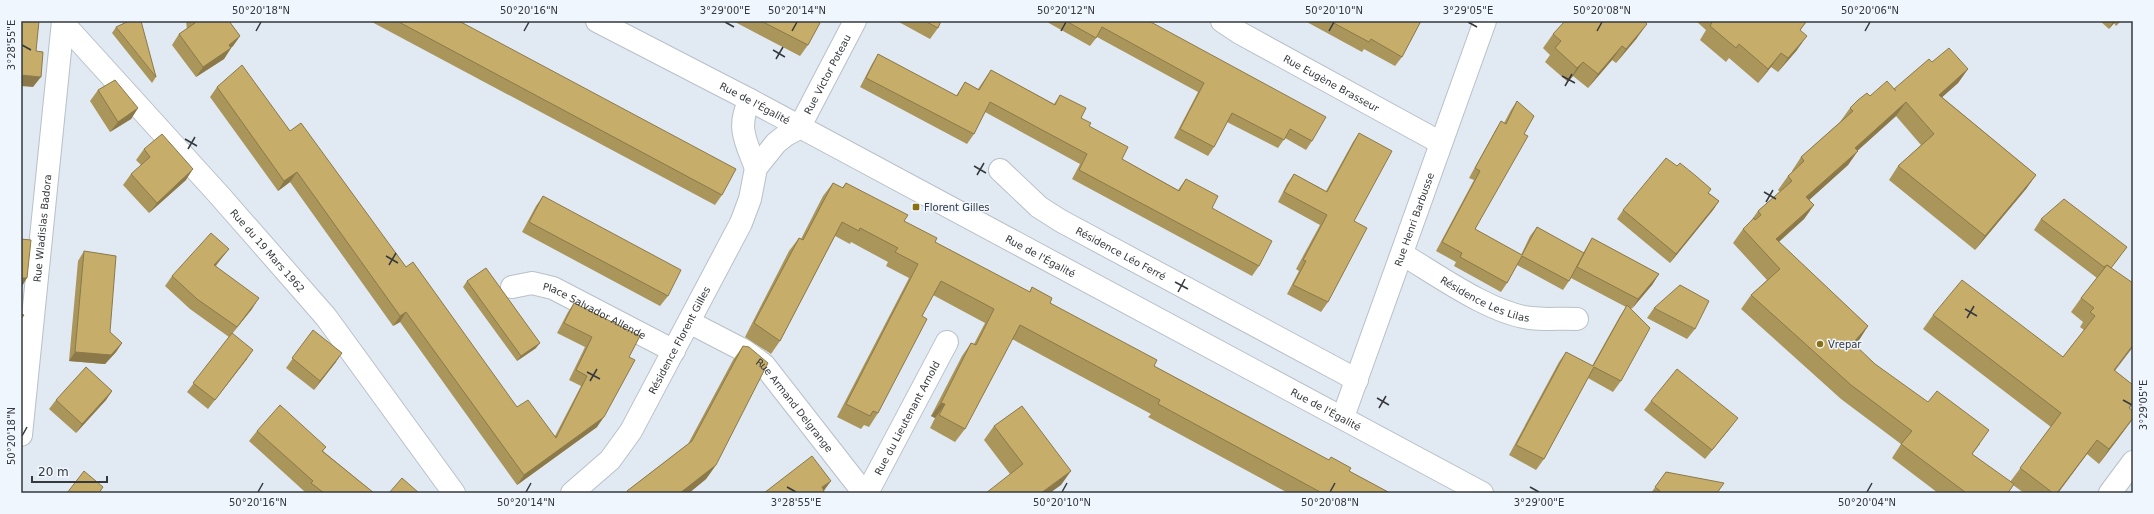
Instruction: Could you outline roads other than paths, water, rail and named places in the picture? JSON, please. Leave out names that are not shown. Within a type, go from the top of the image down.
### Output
[{"type":"street","name":"Rue de l'Égalité","points":[[597,21],[750,100],[799,128],[1482,493]]},
{"type":"street","name":"Rue Victor Poteau","points":[[799,128],[855,21]]},
{"type":"street","name":"Rue Eugène Brasseur","points":[[1222,21],[1240,34],[1441,143]]},
{"type":"street","name":"Rue Henri Barbusse","points":[[1343,418],[1485,21]]},
{"type":"street","name":"Rue Wladislas Badora","points":[[21,435],[63,22]]},
{"type":"street","name":"Rue du 19 Mars 1962","points":[[63,22],[220,196],[326,317],[454,493]]},
{"type":"street","points":[[750,100],[742,120],[742,130],[756,168]]},
{"type":"street","name":"Résidence Florent Gilles","points":[[572,493],[606,465],[622,446],[741,223],[750,199],[756,168],[776,143],[786,135],[799,128]]},
{"type":"street","name":"Résidence Léo Ferré","points":[[1000,170],[1039,207],[1061,221],[1357,380]]},
{"type":"street","name":"Résidence Les Lilas","points":[[1402,254],[1474,296],[1516,315],[1531,318],[1577,318]]},
{"type":"street","name":"Place Salvador Allende","points":[[512,287],[532,283],[553,288],[674,351]]},
{"type":"street","name":"Rue Armand Delgrange","points":[[689,322],[745,351],[764,364],[866,493]]},
{"type":"street","name":"Rue du Lieutenant Arnold","points":[[866,493],[947,342]]},
{"type":"street","points":[[2110,493],[2133,462]]},
{"type":"place","name":"Florent Gilles","points":[[916,207]]},
{"type":"place","name":"Vrepar","points":[[1820,344]]}]
